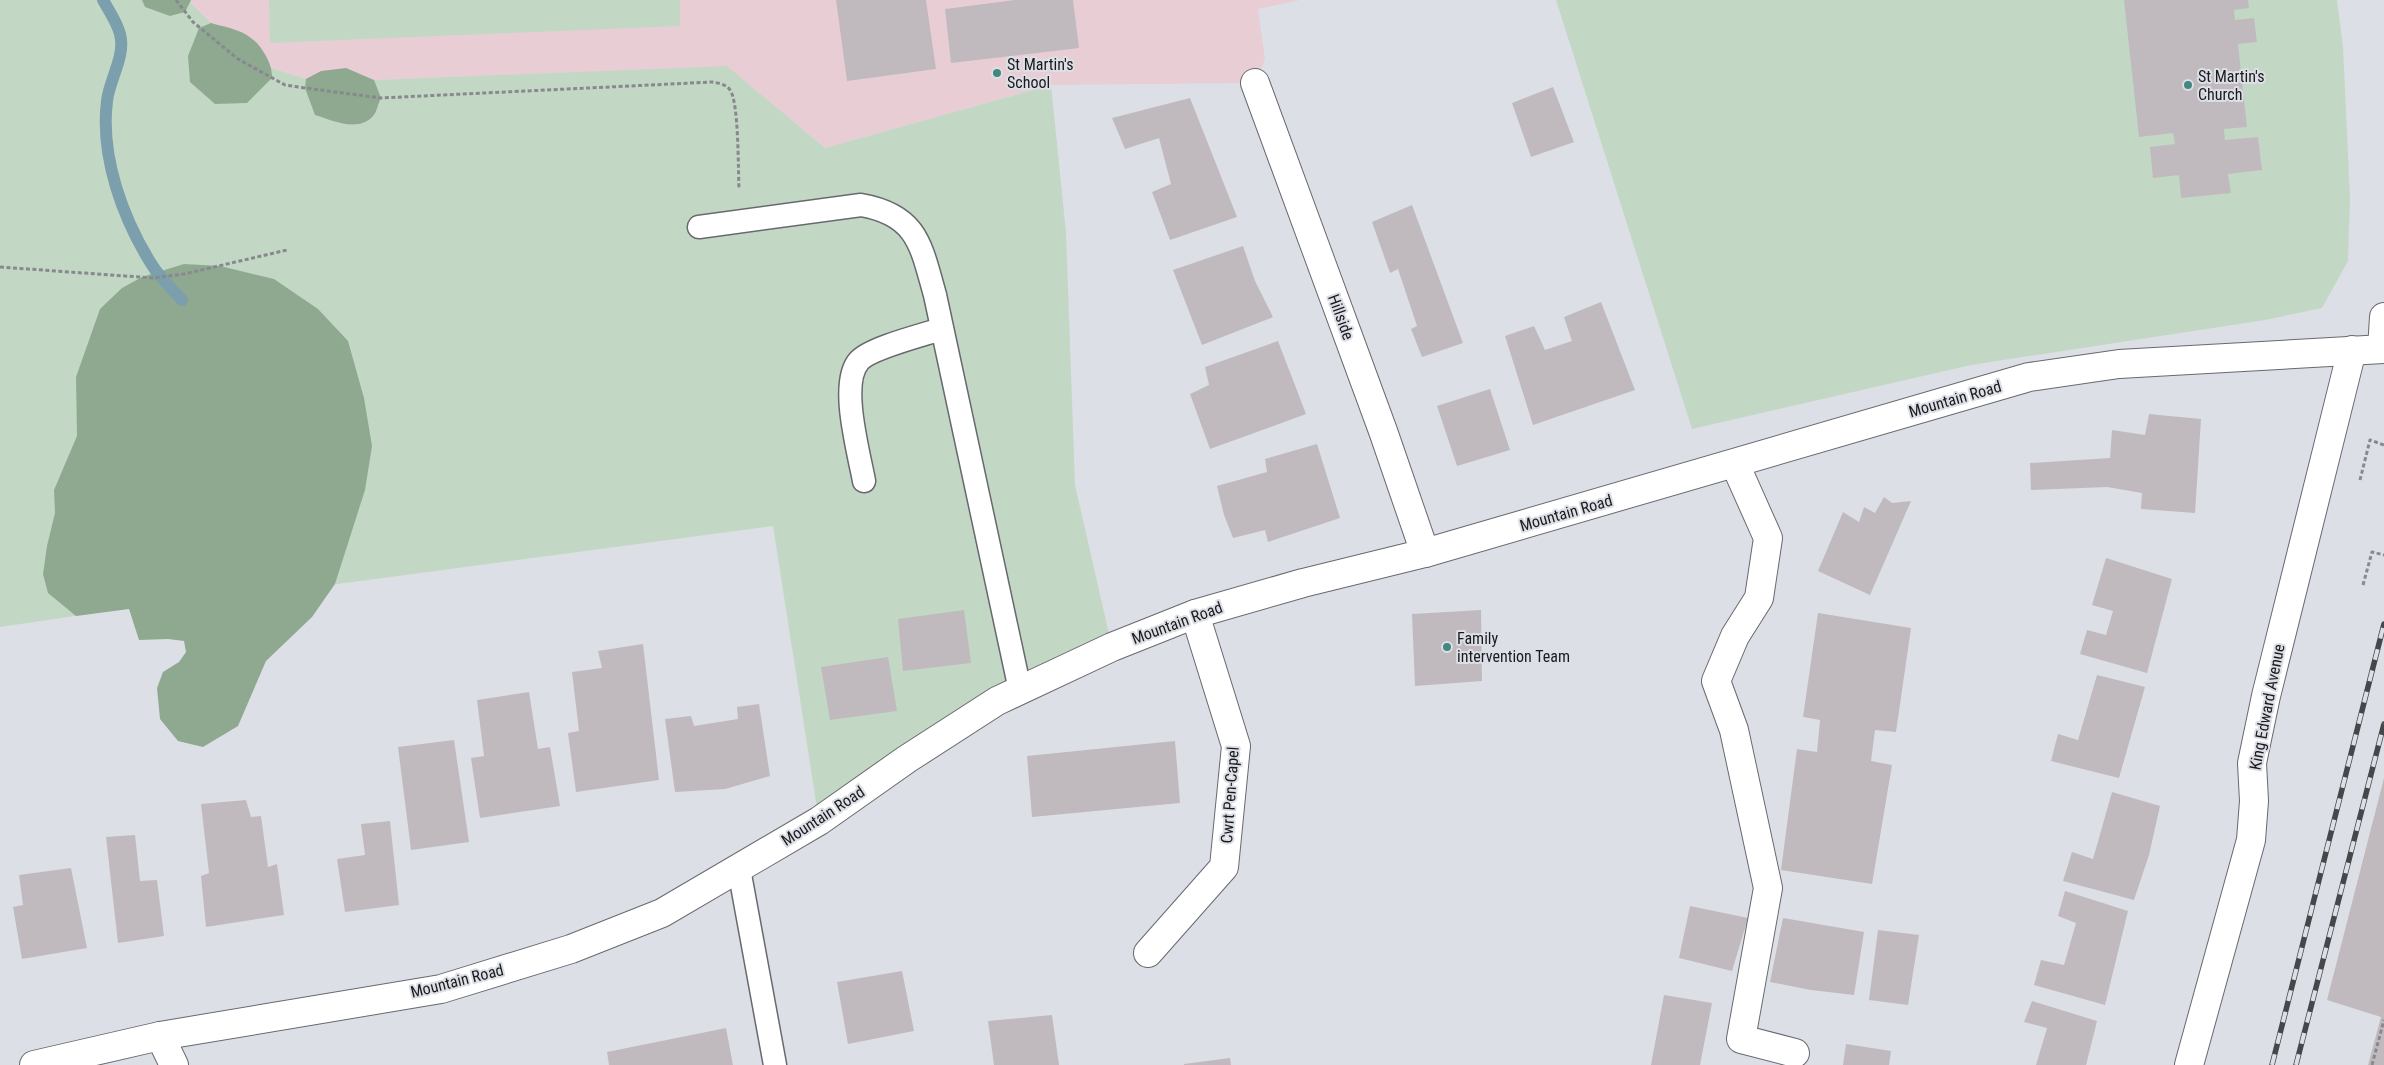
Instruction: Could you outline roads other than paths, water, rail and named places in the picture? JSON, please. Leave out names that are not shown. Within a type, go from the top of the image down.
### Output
[{"type":"main road","name":"Hillside","points":[[1255,82],[1383,431],[1425,553]]},
{"type":"main road","points":[[2383,349],[2384,317]]},
{"type":"main road","name":"Mountain Road","points":[[34,1065],[160,1036],[441,989],[571,949],[662,913],[739,869],[819,821],[907,759],[996,700],[1112,646],[1195,614],[1303,583],[1425,553],[2028,378],[2119,364],[2383,349]]},
{"type":"main road","name":"King Edward Avenue","points":[[2189,1065],[2251,840],[2254,801],[2252,764],[2264,706],[2352,350]]},
{"type":"main road","points":[[1735,464],[1768,538],[1759,598],[1735,636],[1716,681],[1734,730],[1768,888],[1741,1039],[1795,1053]]},
{"type":"main road","name":"Cwrt Pen-Capel","points":[[1148,953],[1224,867],[1236,746],[1195,614]]},
{"type":"main road","points":[[160,1036],[174,1065]]},
{"type":"lane","points":[[698,227],[861,205],[883,209],[912,229],[921,246],[935,295],[1020,690]]},
{"type":"lane","points":[[864,481],[850,395],[851,376],[859,361],[870,353],[941,329]]},
{"type":"lane","points":[[739,869],[775,1065]]},
{"type":"waterway","points":[[103,0],[117,25],[121,42],[119,59],[108,93],[106,122],[107,144],[116,187],[123,208],[141,247],[152,265],[182,300]]},
{"type":"railway","points":[[2272,1065],[2384,624]]},
{"type":"railway","points":[[2296,1065],[2384,724]]},
{"type":"place","name":"St Martin's School","points":[[997,73]]},
{"type":"place","name":"St Martin's Church","points":[[2188,85]]},
{"type":"place","name":"Family intervention Team","points":[[1447,647]]}]
